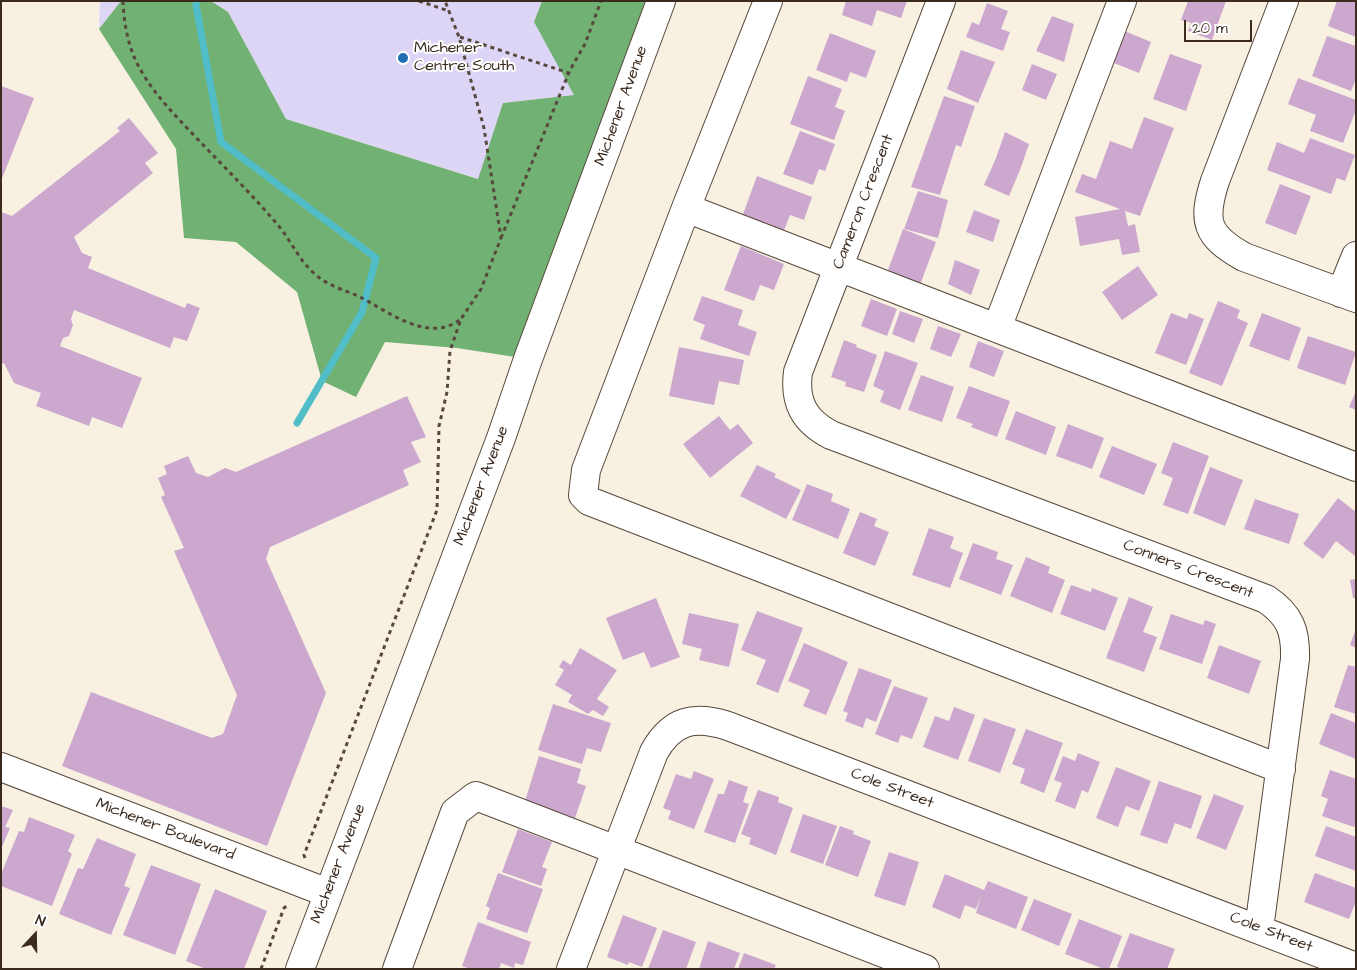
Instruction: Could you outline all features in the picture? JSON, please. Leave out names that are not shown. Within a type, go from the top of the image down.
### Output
[{"type":"street","name":"Michener Avenue","points":[[300,969],[501,438],[528,359],[661,1]]},
{"type":"street","points":[[768,1],[686,208],[586,470],[583,495],[589,502],[1280,769]]},
{"type":"street","name":"Cameron Crescent","points":[[801,405],[796,388],[798,372],[941,1]]},
{"type":"street","points":[[997,328],[1122,1]]},
{"type":"street","points":[[1284,1],[1215,181],[1207,214],[1211,228],[1230,250],[1349,296],[1356,256]]},
{"type":"street","points":[[686,208],[1356,467]]},
{"type":"street","name":"Conners Crescent","points":[[801,405],[807,418],[818,428],[831,435],[1266,599],[1286,616],[1296,643],[1295,659],[1259,929]]},
{"type":"street","name":"Cole Street","points":[[571,969],[659,742],[670,730],[678,725],[689,721],[704,720],[728,726],[1356,967]]},
{"type":"street","name":"Michener Boulevard","points":[[1,767],[328,894]]},
{"type":"street","points":[[396,969],[455,812],[476,796],[925,969]]},
{"type":"path","points":[[123,1],[125,26],[131,52],[145,78],[162,102],[277,224],[310,270],[327,282],[416,326],[439,327],[455,324],[461,319]]},
{"type":"path","points":[[419,1],[449,12]]},
{"type":"path","points":[[445,1],[459,37],[484,128],[501,238]]},
{"type":"path","points":[[306,864],[304,855],[437,510],[439,426],[447,392],[450,350],[461,319],[481,289],[569,73],[585,44],[601,1]]},
{"type":"path","points":[[459,37],[569,73]]},
{"type":"path","points":[[261,969],[284,908],[292,902]]},
{"type":"shaded area","points":[[100,1],[121,1],[99,29]]},
{"type":"shaded area","name":"Michener Centre South","points":[[211,1],[542,1],[534,22],[575,95],[503,103],[479,179],[286,119],[228,12]]},
{"type":"green space","points":[[121,1],[211,1],[228,12],[286,119],[478,179],[503,103],[574,95],[534,22],[542,1],[662,1],[528,359],[457,348],[385,342],[356,397],[322,381],[297,292],[236,242],[184,238],[176,149],[99,29]]},
{"type":"building","points":[[846,1],[907,1],[901,18],[877,10],[872,26],[842,15]]},
{"type":"building","points":[[1188,1],[1226,1],[1212,40],[1188,31],[1191,23],[1181,20]]},
{"type":"building","points":[[1337,1],[1356,1],[1356,37],[1328,26]]},
{"type":"building","points":[[987,3],[1008,11],[1001,29],[1010,32],[1003,51],[966,37],[972,22],[979,25]]},
{"type":"building","points":[[1052,16],[1074,24],[1064,62],[1036,51]]},
{"type":"building","points":[[1122,30],[1151,42],[1139,73],[1109,61]]},
{"type":"building","points":[[830,33],[876,51],[866,78],[850,72],[847,82],[816,70]]},
{"type":"building","points":[[1327,36],[1356,46],[1356,79],[1351,91],[1312,76]]},
{"type":"building","points":[[961,50],[995,62],[978,103],[947,89]]},
{"type":"building","points":[[1170,54],[1202,65],[1186,111],[1153,99]]},
{"type":"building","points":[[1032,64],[1057,74],[1046,100],[1022,90]]},
{"type":"building","points":[[808,76],[842,89],[835,107],[845,111],[834,140],[790,124]]},
{"type":"building","points":[[1298,78],[1356,100],[1356,110],[1343,143],[1310,131],[1316,115],[1288,104]]},
{"type":"building","points":[[1,86],[34,98],[1,181]]},
{"type":"building","points":[[944,96],[975,106],[961,147],[956,145],[940,195],[911,187]]},
{"type":"building","points":[[1144,117],[1174,128],[1140,216],[1125,211],[1128,226],[1135,224],[1140,252],[1122,255],[1119,239],[1080,246],[1075,217],[1120,209],[1075,192],[1082,174],[1096,179],[1110,141],[1132,149]]},
{"type":"building","points":[[129,118],[158,153],[145,163],[153,173],[74,237],[82,253],[92,257],[88,268],[185,308],[187,303],[200,308],[187,341],[174,337],[170,348],[74,310],[71,319],[73,325],[69,336],[63,338],[60,346],[142,378],[122,428],[92,417],[89,426],[36,406],[41,393],[14,383],[4,363],[1,364],[1,212],[12,216],[120,131],[117,128]]},
{"type":"building","points":[[800,131],[835,144],[825,171],[819,169],[813,185],[783,174]]},
{"type":"building","points":[[1005,132],[1029,144],[1009,196],[984,185]]},
{"type":"building","points":[[1310,138],[1355,155],[1345,181],[1337,178],[1331,194],[1267,170],[1277,142],[1304,153]]},
{"type":"building","points":[[757,176],[812,197],[804,220],[790,215],[783,233],[742,217]]},
{"type":"building","points":[[1280,184],[1311,196],[1296,235],[1265,223]]},
{"type":"building","points":[[918,191],[948,200],[938,238],[904,229]]},
{"type":"building","points":[[974,210],[1000,220],[993,242],[966,232]]},
{"type":"building","points":[[903,229],[936,242],[920,285],[887,273]]},
{"type":"building","points":[[741,246],[784,264],[774,290],[760,285],[754,301],[724,290]]},
{"type":"building","points":[[955,260],[980,270],[971,295],[948,284]]},
{"type":"building","points":[[1138,266],[1158,295],[1122,320],[1102,292]]},
{"type":"building","points":[[702,296],[743,310],[738,325],[757,332],[749,356],[700,339],[705,325],[693,320]]},
{"type":"building","points":[[871,299],[897,309],[887,336],[861,326]]},
{"type":"building","points":[[1218,301],[1240,310],[1237,318],[1248,323],[1222,386],[1189,373]]},
{"type":"building","points":[[900,311],[923,319],[914,343],[892,334]]},
{"type":"building","points":[[1171,313],[1187,319],[1189,313],[1204,319],[1186,365],[1155,353]]},
{"type":"building","points":[[1262,313],[1301,328],[1289,361],[1249,346]]},
{"type":"building","points":[[938,326],[961,334],[951,357],[930,349]]},
{"type":"building","points":[[1308,336],[1356,352],[1345,385],[1297,368]]},
{"type":"building","points":[[844,340],[877,355],[864,392],[845,386],[846,382],[831,377]]},
{"type":"building","points":[[978,341],[1004,351],[994,377],[969,367]]},
{"type":"building","points":[[679,347],[744,360],[739,385],[719,381],[714,405],[669,396]]},
{"type":"building","points":[[885,351],[918,363],[900,410],[880,402],[884,391],[873,386]]},
{"type":"building","points":[[921,375],[954,387],[942,422],[908,410]]},
{"type":"building","points":[[969,386],[1010,401],[997,437],[971,427],[973,424],[956,418]]},
{"type":"building","points":[[1356,391],[1356,410],[1349,407]]},
{"type":"building","points":[[407,396],[426,437],[411,442],[421,462],[403,470],[409,485],[270,547],[266,559],[326,693],[267,846],[62,766],[91,692],[212,738],[223,734],[237,695],[174,551],[184,548],[161,497],[165,495],[158,478],[167,474],[164,466],[188,456],[196,473],[208,477],[225,468],[236,472]]},
{"type":"building","points":[[1016,411],[1056,427],[1046,455],[1005,439]]},
{"type":"building","points":[[719,416],[730,430],[738,424],[753,443],[710,478],[683,444]]},
{"type":"building","points":[[1068,424],[1104,438],[1092,469],[1056,456]]},
{"type":"building","points":[[1173,442],[1209,456],[1188,514],[1163,505],[1173,478],[1161,473]]},
{"type":"building","points":[[1112,446],[1157,464],[1144,495],[1099,477]]},
{"type":"building","points":[[757,465],[776,474],[774,477],[801,490],[786,519],[740,496]]},
{"type":"building","points":[[1210,467],[1243,480],[1225,526],[1193,513]]},
{"type":"building","points":[[807,484],[833,494],[831,501],[850,509],[838,539],[792,520]]},
{"type":"building","points":[[1338,498],[1356,512],[1356,555],[1336,541],[1323,559],[1303,544]]},
{"type":"building","points":[[1255,499],[1299,514],[1289,544],[1244,529]]},
{"type":"building","points":[[860,512],[877,519],[874,526],[889,532],[875,566],[843,553]]},
{"type":"building","points":[[929,528],[954,537],[950,548],[963,553],[950,588],[912,575]]},
{"type":"building","points":[[973,543],[998,552],[996,559],[1013,565],[1001,595],[959,579]]},
{"type":"building","points":[[1026,557],[1050,567],[1048,573],[1065,580],[1052,613],[1010,596]]},
{"type":"building","points":[[1356,579],[1356,598],[1353,598],[1350,580]]},
{"type":"building","points":[[1071,585],[1091,592],[1092,588],[1118,598],[1105,631],[1060,614]]},
{"type":"building","points":[[1129,597],[1153,607],[1143,632],[1157,637],[1144,672],[1106,658]]},
{"type":"building","points":[[656,598],[680,657],[651,668],[644,652],[623,660],[606,618]]},
{"type":"building","points":[[757,611],[803,628],[778,693],[756,684],[766,660],[741,650]]},
{"type":"building","points":[[689,613],[739,624],[729,667],[699,660],[702,649],[682,644]]},
{"type":"building","points":[[1171,614],[1203,625],[1205,620],[1216,624],[1202,664],[1159,649]]},
{"type":"building","points":[[1356,628],[1356,648],[1350,645]]},
{"type":"building","points":[[804,643],[848,662],[826,715],[803,706],[810,690],[788,681]]},
{"type":"building","points":[[1219,645],[1261,661],[1249,694],[1207,678]]},
{"type":"building","points":[[580,648],[617,670],[597,699],[609,707],[603,716],[593,710],[588,714],[568,702],[572,695],[555,685],[564,670],[559,667],[563,660],[571,665]]},
{"type":"building","points":[[1348,665],[1356,667],[1356,714],[1334,707]]},
{"type":"building","points":[[859,668],[892,680],[876,722],[866,718],[863,728],[845,721],[848,713],[843,711]]},
{"type":"building","points":[[894,686],[928,698],[912,739],[901,735],[898,743],[875,734]]},
{"type":"building","points":[[553,704],[611,723],[601,752],[587,748],[582,764],[538,750]]},
{"type":"building","points":[[954,707],[975,715],[958,760],[923,747],[935,716],[949,721]]},
{"type":"building","points":[[1331,713],[1356,723],[1356,759],[1319,744]]},
{"type":"building","points":[[984,718],[1016,729],[1000,773],[968,761]]},
{"type":"building","points":[[1026,729],[1063,743],[1044,793],[1020,783],[1025,769],[1012,764]]},
{"type":"building","points":[[1078,753],[1100,762],[1088,793],[1082,790],[1075,809],[1055,801],[1062,783],[1054,780],[1063,756],[1075,761]]},
{"type":"building","points":[[539,756],[581,769],[577,783],[586,786],[575,818],[525,801]]},
{"type":"building","points":[[1116,767],[1151,781],[1139,811],[1126,806],[1118,827],[1096,818]]},
{"type":"building","points":[[1330,770],[1356,779],[1356,823],[1354,827],[1322,816],[1328,799],[1321,796]]},
{"type":"building","points":[[694,771],[714,779],[694,829],[668,819],[671,811],[663,808],[676,774],[691,779]]},
{"type":"building","points":[[729,780],[748,787],[743,802],[749,804],[735,843],[704,832],[718,794],[724,794]]},
{"type":"building","points":[[1159,781],[1202,796],[1191,829],[1175,823],[1167,844],[1140,835]]},
{"type":"building","points":[[758,790],[779,797],[778,802],[793,808],[776,855],[749,844],[751,838],[741,834]]},
{"type":"building","points":[[1214,794],[1244,806],[1226,850],[1196,838]]},
{"type":"building","points":[[1,806],[13,810],[5,827],[10,828],[1,849]]},
{"type":"building","points":[[803,814],[837,826],[823,864],[790,852]]},
{"type":"building","points":[[29,817],[75,835],[68,851],[72,854],[52,906],[1,886],[1,874],[19,831],[24,832]]},
{"type":"building","points":[[840,826],[854,831],[853,834],[871,841],[858,877],[825,865]]},
{"type":"building","points":[[1326,826],[1356,837],[1356,871],[1315,856]]},
{"type":"building","points":[[518,829],[552,842],[542,867],[547,869],[541,886],[502,872]]},
{"type":"building","points":[[97,838],[136,854],[124,886],[130,888],[111,935],[59,914],[78,868],[83,869]]},
{"type":"building","points":[[889,852],[919,862],[905,906],[874,896]]},
{"type":"building","points":[[151,865],[201,884],[175,955],[123,935]]},
{"type":"building","points":[[498,873],[543,889],[527,933],[486,919],[490,908],[486,906]]},
{"type":"building","points":[[1315,873],[1356,888],[1356,901],[1349,919],[1304,902]]},
{"type":"building","points":[[945,874],[984,890],[988,881],[1028,897],[1016,929],[976,913],[981,896],[976,909],[965,905],[960,919],[932,907]]},
{"type":"building","points":[[215,889],[267,911],[244,969],[206,969],[186,961]]},
{"type":"building","points":[[1034,899],[1072,914],[1059,946],[1021,930]]},
{"type":"building","points":[[623,915],[657,928],[642,967],[629,962],[628,965],[607,957]]},
{"type":"building","points":[[1079,919],[1122,936],[1109,969],[1104,969],[1065,954]]},
{"type":"building","points":[[478,922],[531,942],[523,965],[515,963],[514,968],[501,963],[499,969],[470,969],[462,966]]},
{"type":"building","points":[[663,930],[696,942],[686,969],[648,969]]},
{"type":"building","points":[[1130,933],[1175,949],[1167,969],[1122,969],[1117,967]]},
{"type":"building","points":[[708,941],[740,953],[734,969],[699,969]]},
{"type":"building","points":[[744,953],[776,965],[774,969],[738,969]]},
{"type":"waterway","points":[[197,1],[196,5],[221,142],[376,258],[362,312],[297,423]]},
{"type":"place","name":"Michener Centre South","points":[[403,58]]}]
